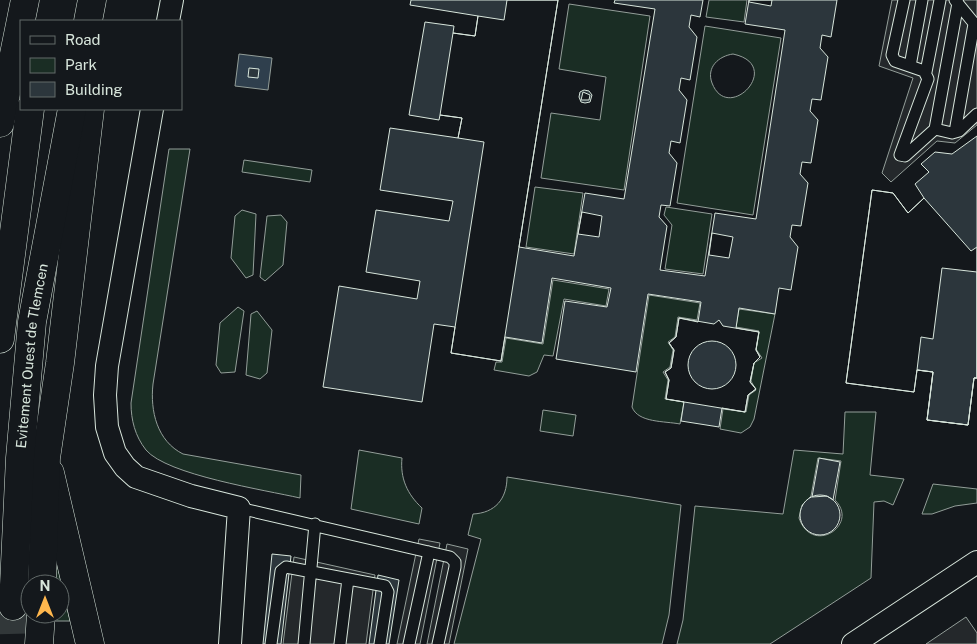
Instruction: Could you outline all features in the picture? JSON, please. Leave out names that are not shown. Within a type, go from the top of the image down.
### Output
[{"type":"main road","points":[[21,20],[25,0]]},
{"type":"main road","points":[[38,20],[40,0]]},
{"type":"main road","points":[[88,20],[92,0]]},
{"type":"main road","points":[[98,20],[100,0]]},
{"type":"main road","points":[[0,123],[20,25]]},
{"type":"main road","points":[[0,339],[30,110]]},
{"type":"main road","name":"Evitement Ouest de Tlemcen","points":[[13,606],[20,458],[32,322],[72,110]]},
{"type":"main road","points":[[42,574],[46,458],[60,364],[90,110]]},
{"type":"main road","points":[[46,458],[90,644]]},
{"type":"main road","points":[[39,644],[40,624]]},
{"type":"street","points":[[168,20],[172,0]]},
{"type":"street","points":[[152,110],[107,366],[105,395],[107,427],[115,453],[136,478],[191,496],[239,508],[230,644]]},
{"type":"street","points":[[853,644],[977,562]]},
{"type":"lane","points":[[904,0],[892,55],[895,61],[926,72]]},
{"type":"lane","points":[[910,66],[922,0]]},
{"type":"lane","points":[[940,0],[926,72],[928,79],[900,155],[905,156],[935,129],[957,2]]},
{"type":"lane","points":[[955,132],[976,26],[957,2]]},
{"type":"lane","points":[[935,129],[955,132],[977,114]]},
{"type":"lane","points":[[239,508],[315,524],[450,557],[455,562],[438,644]]},
{"type":"lane","points":[[304,644],[315,524]]},
{"type":"lane","points":[[409,644],[429,552]]},
{"type":"lane","points":[[271,644],[281,569],[286,567],[385,586],[388,589],[380,644]]},
{"type":"lane","points":[[340,644],[348,579]]},
{"type":"green space","points":[[709,0],[747,0],[744,22],[706,17]]},
{"type":"green space","points":[[569,4],[650,16],[624,190],[541,178],[551,113],[600,120],[606,77],[559,69]]},
{"type":"green space","points":[[705,26],[781,38],[753,215],[677,203]],"holes":[[[733,54],[748,60],[754,69],[753,79],[748,88],[739,95],[729,98],[720,94],[712,83],[711,77],[712,67],[715,63],[723,57]]]},
{"type":"green space","points":[[169,149],[190,149],[153,384],[154,415],[157,424],[167,441],[183,454],[301,475],[300,498],[241,486],[174,467],[157,459],[146,450],[136,433],[131,403]]},
{"type":"green space","points":[[244,160],[312,170],[310,182],[242,172]]},
{"type":"green space","points":[[535,187],[583,193],[574,254],[526,247]]},
{"type":"green space","points":[[666,207],[712,214],[703,274],[665,269],[672,225],[664,215]]},
{"type":"green space","points":[[242,210],[256,214],[253,275],[246,278],[231,258],[235,216]]},
{"type":"green space","points":[[281,215],[287,222],[283,265],[265,281],[260,277],[267,216]]},
{"type":"green space","points":[[553,280],[609,289],[606,306],[564,299],[553,356],[544,355],[537,372],[529,376],[494,370],[496,362],[502,362],[506,338],[543,344]]},
{"type":"green space","points":[[649,295],[700,303],[697,320],[678,317],[675,337],[668,342],[673,350],[670,367],[663,372],[668,380],[665,399],[684,402],[680,424],[646,419],[635,412],[632,407]]},
{"type":"green space","points":[[238,307],[244,311],[235,372],[221,373],[216,365],[220,323]]},
{"type":"green space","points":[[739,309],[775,314],[754,419],[750,427],[741,433],[720,429],[723,409],[746,412],[749,395],[756,390],[751,381],[754,363],[762,358],[756,349],[759,331],[736,327]]},
{"type":"green space","points":[[257,311],[272,330],[267,373],[260,379],[246,375],[251,314]]},
{"type":"green space","points":[[543,410],[576,415],[573,436],[540,431]]},
{"type":"green space","points":[[845,412],[876,412],[870,475],[904,479],[893,505],[884,501],[874,502],[871,578],[770,644],[677,644],[683,620],[695,506],[783,514],[794,450],[843,454]],"holes":[[[818,458],[841,461],[835,500],[841,510],[842,519],[838,527],[831,533],[823,536],[814,535],[805,529],[799,518],[802,505],[811,496]]]},
{"type":"green space","points":[[359,450],[402,458],[403,479],[412,497],[422,508],[419,524],[351,509]]},
{"type":"green space","points":[[507,477],[681,505],[669,615],[662,644],[454,644],[481,539],[468,535],[473,514],[488,511],[498,503],[505,492]]},
{"type":"green space","points":[[933,484],[977,489],[977,503],[955,506],[932,514],[922,514]]},
{"type":"green space","points":[[55,555],[59,574],[55,574]]},
{"type":"shaded area","points":[[892,0],[977,0],[977,125],[955,143],[937,141],[891,182],[882,173],[913,78],[879,66]]},
{"type":"shaded area","points":[[419,539],[440,543],[420,644],[397,644]]},
{"type":"shaded area","points":[[447,544],[468,549],[449,644],[427,644]]},
{"type":"shaded area","points":[[294,557],[375,575],[366,644],[283,644]]},
{"type":"shaded area","points":[[966,617],[977,633],[977,644],[926,644]]},
{"type":"water","points":[[239,54],[272,58],[268,90],[235,86]]},
{"type":"building","points":[[411,0],[558,0],[519,247],[574,256],[585,193],[624,199],[655,9],[614,3],[615,0],[703,0],[700,17],[691,15],[689,27],[697,37],[690,80],[681,78],[679,90],[687,100],[680,143],[671,141],[669,153],[677,163],[670,206],[661,205],[659,217],[667,226],[660,270],[705,276],[715,213],[756,219],[785,30],[745,24],[749,0],[837,0],[831,37],[822,35],[820,48],[828,57],[821,100],[812,99],[810,111],[818,120],[811,163],[802,162],[800,174],[808,183],[801,226],[792,225],[790,237],[798,247],[791,290],[779,288],[775,314],[739,308],[736,328],[759,332],[756,350],[760,357],[754,363],[750,382],[756,389],[748,395],[745,412],[722,408],[719,427],[681,421],[684,402],[666,399],[669,380],[665,372],[671,368],[674,350],[669,343],[676,337],[679,318],[698,322],[701,302],[648,294],[636,372],[556,359],[565,301],[607,307],[611,288],[552,278],[542,343],[505,337],[501,361],[451,353],[455,327],[434,324],[422,402],[323,387],[339,286],[417,299],[420,281],[366,272],[376,210],[449,221],[453,201],[380,190],[390,128],[458,138],[462,118],[440,115],[439,120],[409,115],[425,22],[454,26],[453,33],[475,36],[478,16],[410,5]]},
{"type":"building","points":[[507,0],[558,0],[501,361],[451,353],[484,142],[458,138],[462,118],[440,115],[453,33],[475,36],[478,16],[504,20]]},
{"type":"building","points":[[749,0],[772,0],[771,6],[749,2]]},
{"type":"building","points":[[249,68],[259,69],[258,78],[248,77]]},
{"type":"building","points":[[584,90],[589,91],[592,95],[590,102],[581,102],[580,92]],"holes":[[[583,92],[590,95],[589,100],[581,100]]]},
{"type":"building","points":[[977,136],[977,378],[974,378],[968,425],[927,420],[933,372],[917,370],[914,392],[846,383],[872,190],[893,193],[908,213],[924,198],[915,184],[929,172],[921,164],[935,152],[952,154]]},
{"type":"building","points":[[872,190],[893,193],[908,213],[924,198],[971,251],[977,247],[977,378],[974,378],[968,425],[927,420],[933,372],[917,370],[914,392],[846,383]]},
{"type":"building","points":[[582,212],[602,216],[599,237],[578,234]]},
{"type":"building","points":[[712,233],[733,237],[729,258],[709,255]]},
{"type":"building","points":[[942,268],[977,272],[977,378],[974,378],[968,425],[927,420],[933,372],[917,370],[921,337],[933,339]]},
{"type":"building","points":[[679,318],[714,324],[719,320],[723,326],[759,332],[756,350],[760,357],[754,363],[750,382],[756,389],[748,395],[745,412],[666,399],[669,380],[665,372],[671,368],[674,350],[669,343],[676,337]]},
{"type":"building","points":[[712,341],[721,343],[729,348],[734,356],[736,365],[734,374],[729,382],[721,387],[712,389],[703,387],[695,382],[690,374],[688,365],[690,356],[695,348],[703,343]]},
{"type":"building","points":[[819,458],[840,462],[833,500],[827,496],[812,497]]},
{"type":"building","points":[[820,495],[834,501],[840,515],[834,529],[820,535],[806,529],[800,515],[806,501]]},
{"type":"building","points":[[272,554],[291,556],[281,644],[263,644]]},
{"type":"building","points":[[378,575],[399,580],[389,644],[369,644]]},
{"type":"tunnel","points":[[13,606],[14,644]]}]
